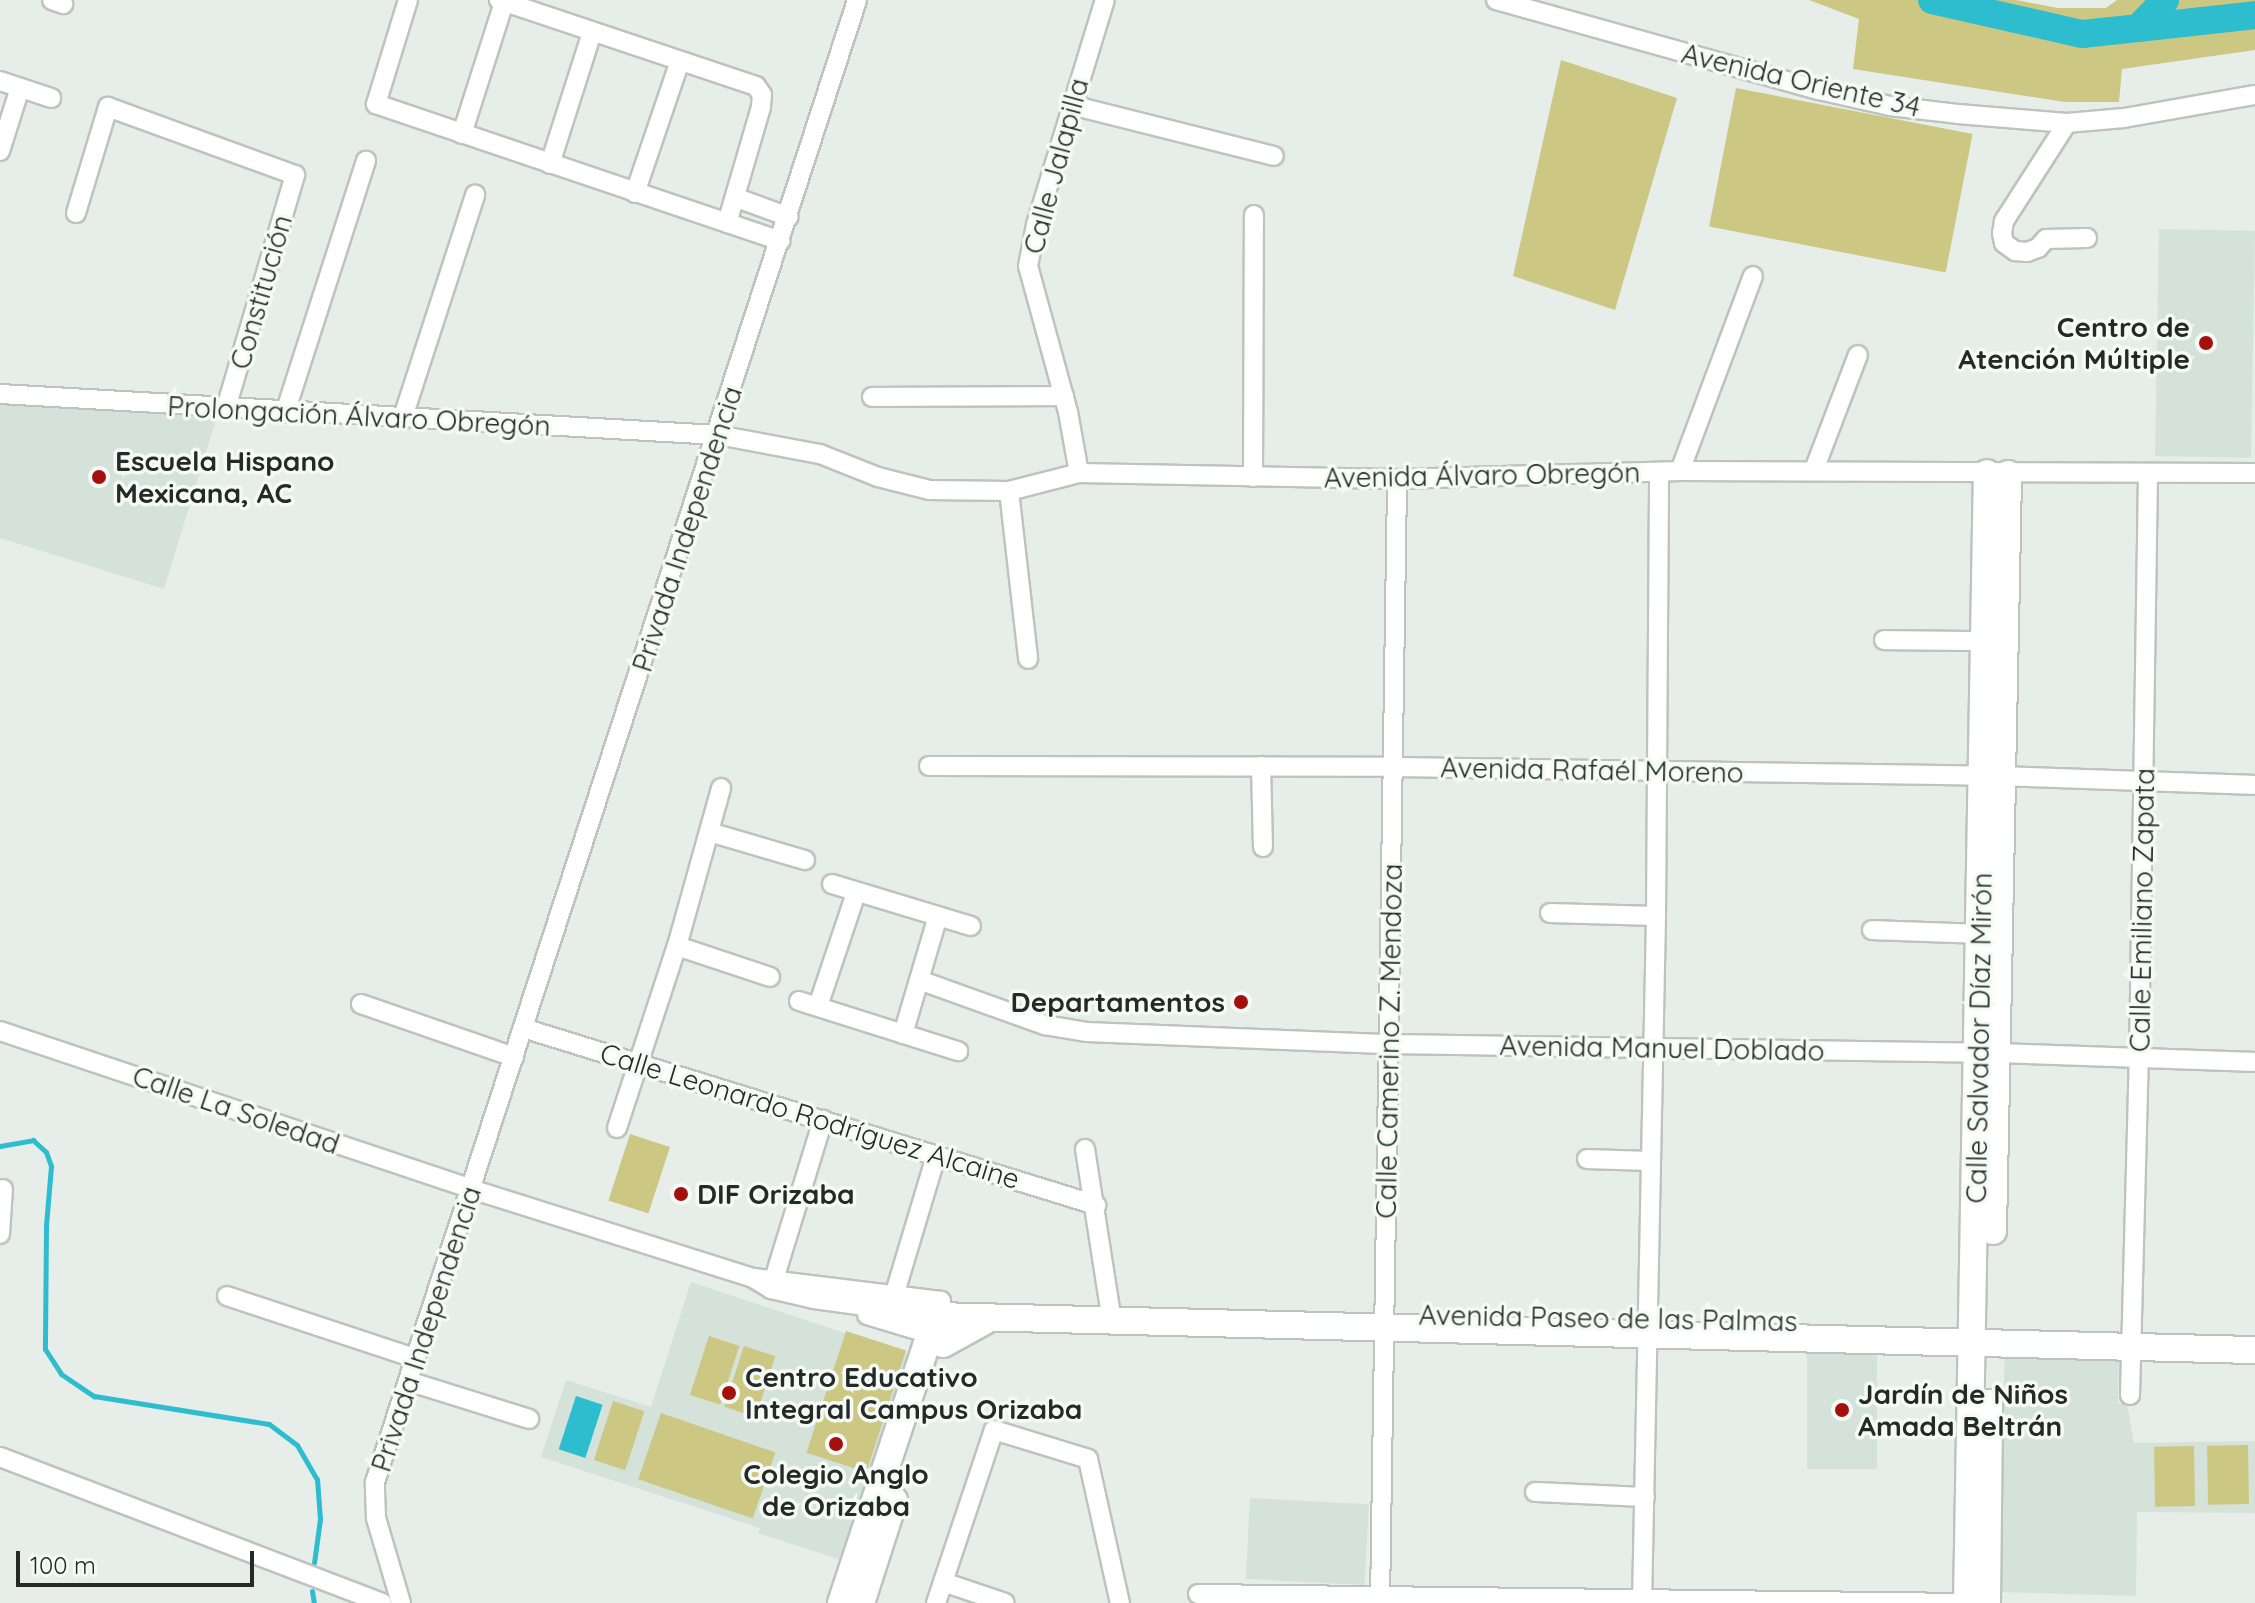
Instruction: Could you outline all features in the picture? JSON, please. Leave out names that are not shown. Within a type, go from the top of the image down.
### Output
[{"type":"street","points":[[408,0],[376,104],[780,241]]},
{"type":"street","name":"Privada Independencia","points":[[401,1603],[373,1498],[415,1358],[789,217],[857,0]]},
{"type":"street","name":"Calle Jalapilla","points":[[1079,473],[1064,396],[1028,266],[1036,225],[1105,0]]},
{"type":"street","name":"Avenida Oriente 34","points":[[1496,0],[1752,73],[1890,106],[2035,123],[2067,123],[2124,118],[2255,95]]},
{"type":"street","points":[[462,134],[502,1],[756,86],[762,95],[737,198],[727,223]]},
{"type":"street","points":[[550,164],[592,32]]},
{"type":"street","points":[[635,193],[680,61]]},
{"type":"street","points":[[0,81],[51,98]]},
{"type":"street","points":[[0,151],[20,88]]},
{"type":"street","points":[[1071,105],[1274,156]]},
{"type":"street","name":"Constitución","points":[[76,213],[108,107],[295,175],[226,408]]},
{"type":"street","points":[[2067,123],[2004,221],[2002,233],[2004,243],[2015,251],[2027,252],[2046,239],[2087,238]]},
{"type":"street","points":[[285,413],[366,161]]},
{"type":"street","points":[[402,420],[475,195]]},
{"type":"street","points":[[737,198],[789,217]]},
{"type":"street","points":[[1253,477],[1254,215]]},
{"type":"street","points":[[1680,471],[1753,276]]},
{"type":"street","points":[[1814,470],[1858,355]]},
{"type":"street","name":"Prolongación Álvaro Obregón","points":[[0,394],[402,420],[718,435]]},
{"type":"street","points":[[872,397],[1064,396]]},
{"type":"street","name":"Avenida Álvaro Obregón","points":[[718,435],[820,454],[908,487],[1009,491],[1079,473],[1397,479],[1814,470],[1998,474],[2255,473]]},
{"type":"street","points":[[1642,1601],[1656,916],[1659,472]]},
{"type":"street","name":"Calle Emiliano Zapata","points":[[2130,1395],[2129,1339],[2139,1060],[2148,473]]},
{"type":"street","name":"Calle Salvador Díaz Mirón","points":[[1989,1053],[1981,934],[1992,776],[1984,641],[1998,474]]},
{"type":"street","name":"Calle Salvador Díaz Mirón","points":[[1968,1603],[1982,1336],[1998,474]]},
{"type":"street","name":"Calle Camerino Z. Mendoza","points":[[1380,1601],[1397,479]]},
{"type":"street","points":[[1009,491],[1028,659]]},
{"type":"street","points":[[1884,640],[1984,641]]},
{"type":"street","name":"Avenida Rafaél Moreno","points":[[929,766],[1394,767],[2144,779],[2255,785]]},
{"type":"street","points":[[1261,766],[1263,847]]},
{"type":"street","points":[[617,1128],[677,946],[721,788]]},
{"type":"street","points":[[709,832],[805,860]]},
{"type":"street","points":[[832,884],[971,926]]},
{"type":"street","points":[[818,1006],[856,893]]},
{"type":"street","points":[[1550,913],[1656,916]]},
{"type":"street","points":[[903,1034],[938,916]]},
{"type":"street","points":[[1872,930],[1981,934]]},
{"type":"street","points":[[677,946],[770,977]]},
{"type":"street","name":"Avenida Manuel Doblado","points":[[919,980],[1045,1025],[1069,1029],[1390,1044],[1989,1053],[2255,1062]]},
{"type":"street","points":[[799,1001],[958,1051]]},
{"type":"street","points":[[361,1004],[514,1057]]},
{"type":"street","name":"Calle Leonardo Rodríguez Alcaine","points":[[523,1028],[1096,1205]]},
{"type":"street","name":"Calle La Soledad","points":[[0,1031],[471,1189]]},
{"type":"street","points":[[773,1284],[823,1120]]},
{"type":"street","points":[[1085,1149],[1112,1315]]},
{"type":"street","points":[[894,1296],[936,1156]]},
{"type":"street","points":[[1587,1159],[1649,1161]]},
{"type":"street","points":[[0,1234],[3,1189]]},
{"type":"street","name":"Avenida Paseo de las Palmas","points":[[471,1189],[814,1299],[944,1319],[1112,1315]]},
{"type":"street","name":"Avenida Paseo de las Palmas","points":[[773,1284],[894,1296],[944,1319],[1112,1315],[2129,1339],[2255,1336]]},
{"type":"street","points":[[227,1296],[415,1358]]},
{"type":"street","points":[[848,1603],[944,1319]]},
{"type":"street","name":"Calle Salvador Díaz Mirón","points":[[1982,1336],[1987,1603]]},
{"type":"street","name":"Avenida Paseo de las Palmas","points":[[2129,1339],[2255,1350]]},
{"type":"street","points":[[408,1381],[529,1419]]},
{"type":"street","points":[[936,1603],[994,1430],[1088,1459],[1120,1603]]},
{"type":"street","points":[[0,1457],[382,1603]]},
{"type":"street","points":[[1535,1492],[1645,1497]]},
{"type":"street","points":[[943,1582],[1005,1603]]},
{"type":"street","points":[[1198,1594],[1380,1601],[1968,1603]]},
{"type":"shaded area","points":[[1809,0],[2016,0],[2058,8],[2106,8],[2117,0],[2255,0],[2255,50],[2122,69],[2119,102],[2065,102],[1853,69],[1859,19]]},
{"type":"shaded area","points":[[1561,60],[1677,98],[1615,310],[1513,276]]},
{"type":"shaded area","points":[[1736,88],[1973,134],[1946,272],[1709,226]]},
{"type":"shaded area","name":"Centro de Atención Múltiple","points":[[2159,229],[2255,231],[2251,458],[2155,456]]},
{"type":"shaded area","name":"Escuela Hispano Mexicana, AC","points":[[0,402],[217,416],[164,589],[0,538]]},
{"type":"shaded area","points":[[630,1134],[670,1147],[648,1214],[608,1201]]},
{"type":"shaded area","name":"Centro Educativo Integral Campus Orizaba","points":[[691,1282],[914,1356],[847,1562],[758,1533],[760,1528],[541,1457],[566,1380],[651,1407]]},
{"type":"shaded area","points":[[846,1331],[906,1350],[866,1472],[806,1453]]},
{"type":"shaded area","points":[[709,1336],[739,1346],[720,1405],[690,1395]]},
{"type":"shaded area","points":[[744,1346],[775,1356],[756,1417],[724,1407]]},
{"type":"shaded area","points":[[2005,1348],[2119,1352],[2118,1403],[2127,1404],[2134,1443],[2255,1441],[2255,1513],[2137,1512],[2136,1596],[1997,1592]]},
{"type":"shaded area","name":"Jardín de Niños Amada Beltrán","points":[[1807,1351],[1877,1351],[1877,1469],[1807,1469]]},
{"type":"shaded area","points":[[613,1401],[644,1411],[625,1470],[594,1460]]},
{"type":"shaded area","points":[[661,1413],[775,1452],[753,1519],[638,1479]]},
{"type":"shaded area","points":[[2248,1445],[2249,1504],[2208,1505],[2207,1446]]},
{"type":"shaded area","points":[[2194,1446],[2195,1506],[2155,1507],[2154,1447]]},
{"type":"shaded area","points":[[1250,1498],[1369,1504],[1365,1585],[1246,1579]]},
{"type":"water","points":[[576,1396],[603,1405],[585,1458],[559,1449]]},
{"type":"waterway","points":[[1932,0],[2082,34],[2138,28],[2165,0]]},
{"type":"waterway","points":[[2138,28],[2255,15]]},
{"type":"waterway","points":[[0,1146],[33,1140],[46,1152],[51,1166],[46,1226],[45,1349],[61,1374],[94,1396],[269,1424],[297,1445],[317,1479],[320,1519],[314,1563]]},
{"type":"waterway","points":[[312,1591],[314,1603]]},
{"type":"place","name":"Centro de Atención Múltiple","points":[[2206,343]]},
{"type":"place","name":"Escuela Hispano Mexicana, AC","points":[[99,477]]},
{"type":"place","name":"Departamentos","points":[[1241,1002]]},
{"type":"place","name":"DIF Orizaba","points":[[681,1194]]},
{"type":"place","name":"Centro Educativo Integral Campus Orizaba","points":[[729,1393]]},
{"type":"place","name":"Jardín de Niños Amada Beltrán","points":[[1842,1410]]},
{"type":"place","name":"Colegio Anglo de Orizaba","points":[[836,1444]]}]
